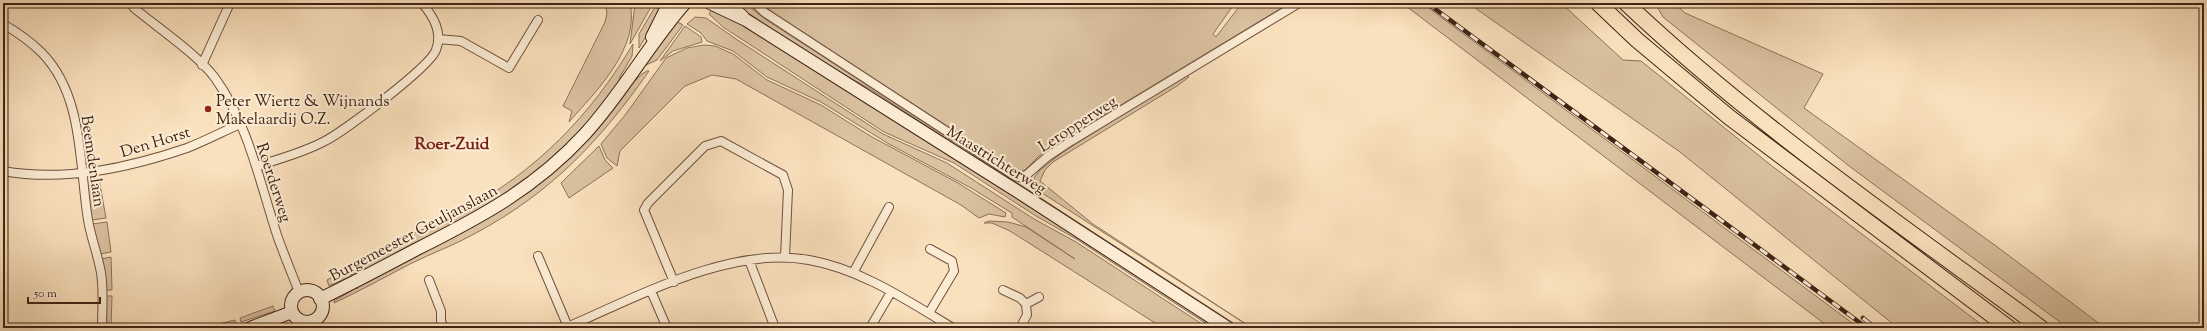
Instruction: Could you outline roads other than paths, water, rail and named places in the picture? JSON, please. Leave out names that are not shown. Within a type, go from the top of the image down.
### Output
[{"type":"highway","points":[[1598,3],[1637,40],[1728,117],[2009,328]]},
{"type":"highway","points":[[1626,3],[1654,29],[1755,114],[1816,162],[2041,328]]},
{"type":"main road","name":"Burgemeester Geuljanslaan","points":[[647,49],[669,3]]},
{"type":"main road","name":"Burgemeester Geuljanslaan","points":[[320,299],[476,219],[538,178],[574,146],[596,122],[647,49],[684,3]]},
{"type":"main road","name":"Maastrichterweg","points":[[710,3],[746,20],[1020,193],[1228,328]]},
{"type":"main road","name":"Maastrichterweg","points":[[728,3],[746,20]]},
{"type":"main road","points":[[310,291],[320,299],[321,312],[316,324],[301,321],[292,312],[291,303],[299,292],[310,291]]},
{"type":"main road","points":[[250,328],[292,312]]},
{"type":"street","name":"Roerderweg","points":[[130,3],[214,77],[240,124],[257,166],[278,238],[299,292]]},
{"type":"street","points":[[202,65],[230,3]]},
{"type":"street","points":[[257,166],[297,154],[324,142],[366,113],[428,63],[436,50],[438,39],[437,27],[432,15],[422,3]]},
{"type":"street","name":"Leropperweg","points":[[754,3],[764,12],[1015,176],[1022,178],[1047,157],[1071,141],[1300,3]]},
{"type":"street","points":[[438,39],[461,41],[509,68],[538,20]]},
{"type":"street","name":"Beemdenlaan","points":[[3,24],[22,36],[43,53],[61,81],[70,102],[82,173],[88,221],[102,275],[102,328]]},
{"type":"street","name":"Den Horst","points":[[3,171],[42,175],[82,173],[133,164],[188,147],[240,124]]},
{"type":"street","points":[[674,282],[644,210],[648,203],[705,146],[721,141],[783,175],[788,190],[785,257]]},
{"type":"street","points":[[853,273],[889,206]]},
{"type":"street","points":[[929,313],[954,271],[952,261],[930,249]]},
{"type":"street","points":[[538,256],[566,327],[709,268],[749,260],[785,257],[810,260],[853,273],[891,292],[953,328]]},
{"type":"street","points":[[749,260],[775,328]]},
{"type":"street","points":[[429,280],[440,311],[441,321],[444,328]]},
{"type":"street","points":[[1003,290],[1020,298],[1026,304],[1027,315],[1020,328]]},
{"type":"street","points":[[651,291],[667,328]]},
{"type":"street","points":[[870,328],[891,292]]},
{"type":"street","points":[[1026,304],[1039,297]]},
{"type":"railway","points":[[1427,3],[1867,328]]},
{"type":"railway","points":[[1863,318],[1875,328]]},
{"type":"place","name":"Peter Wiertz & Wijnands Makelaardij O.Z.","points":[[208,109]]},
{"type":"district","name":"Roer-Zuid","points":[[452,143]]}]
